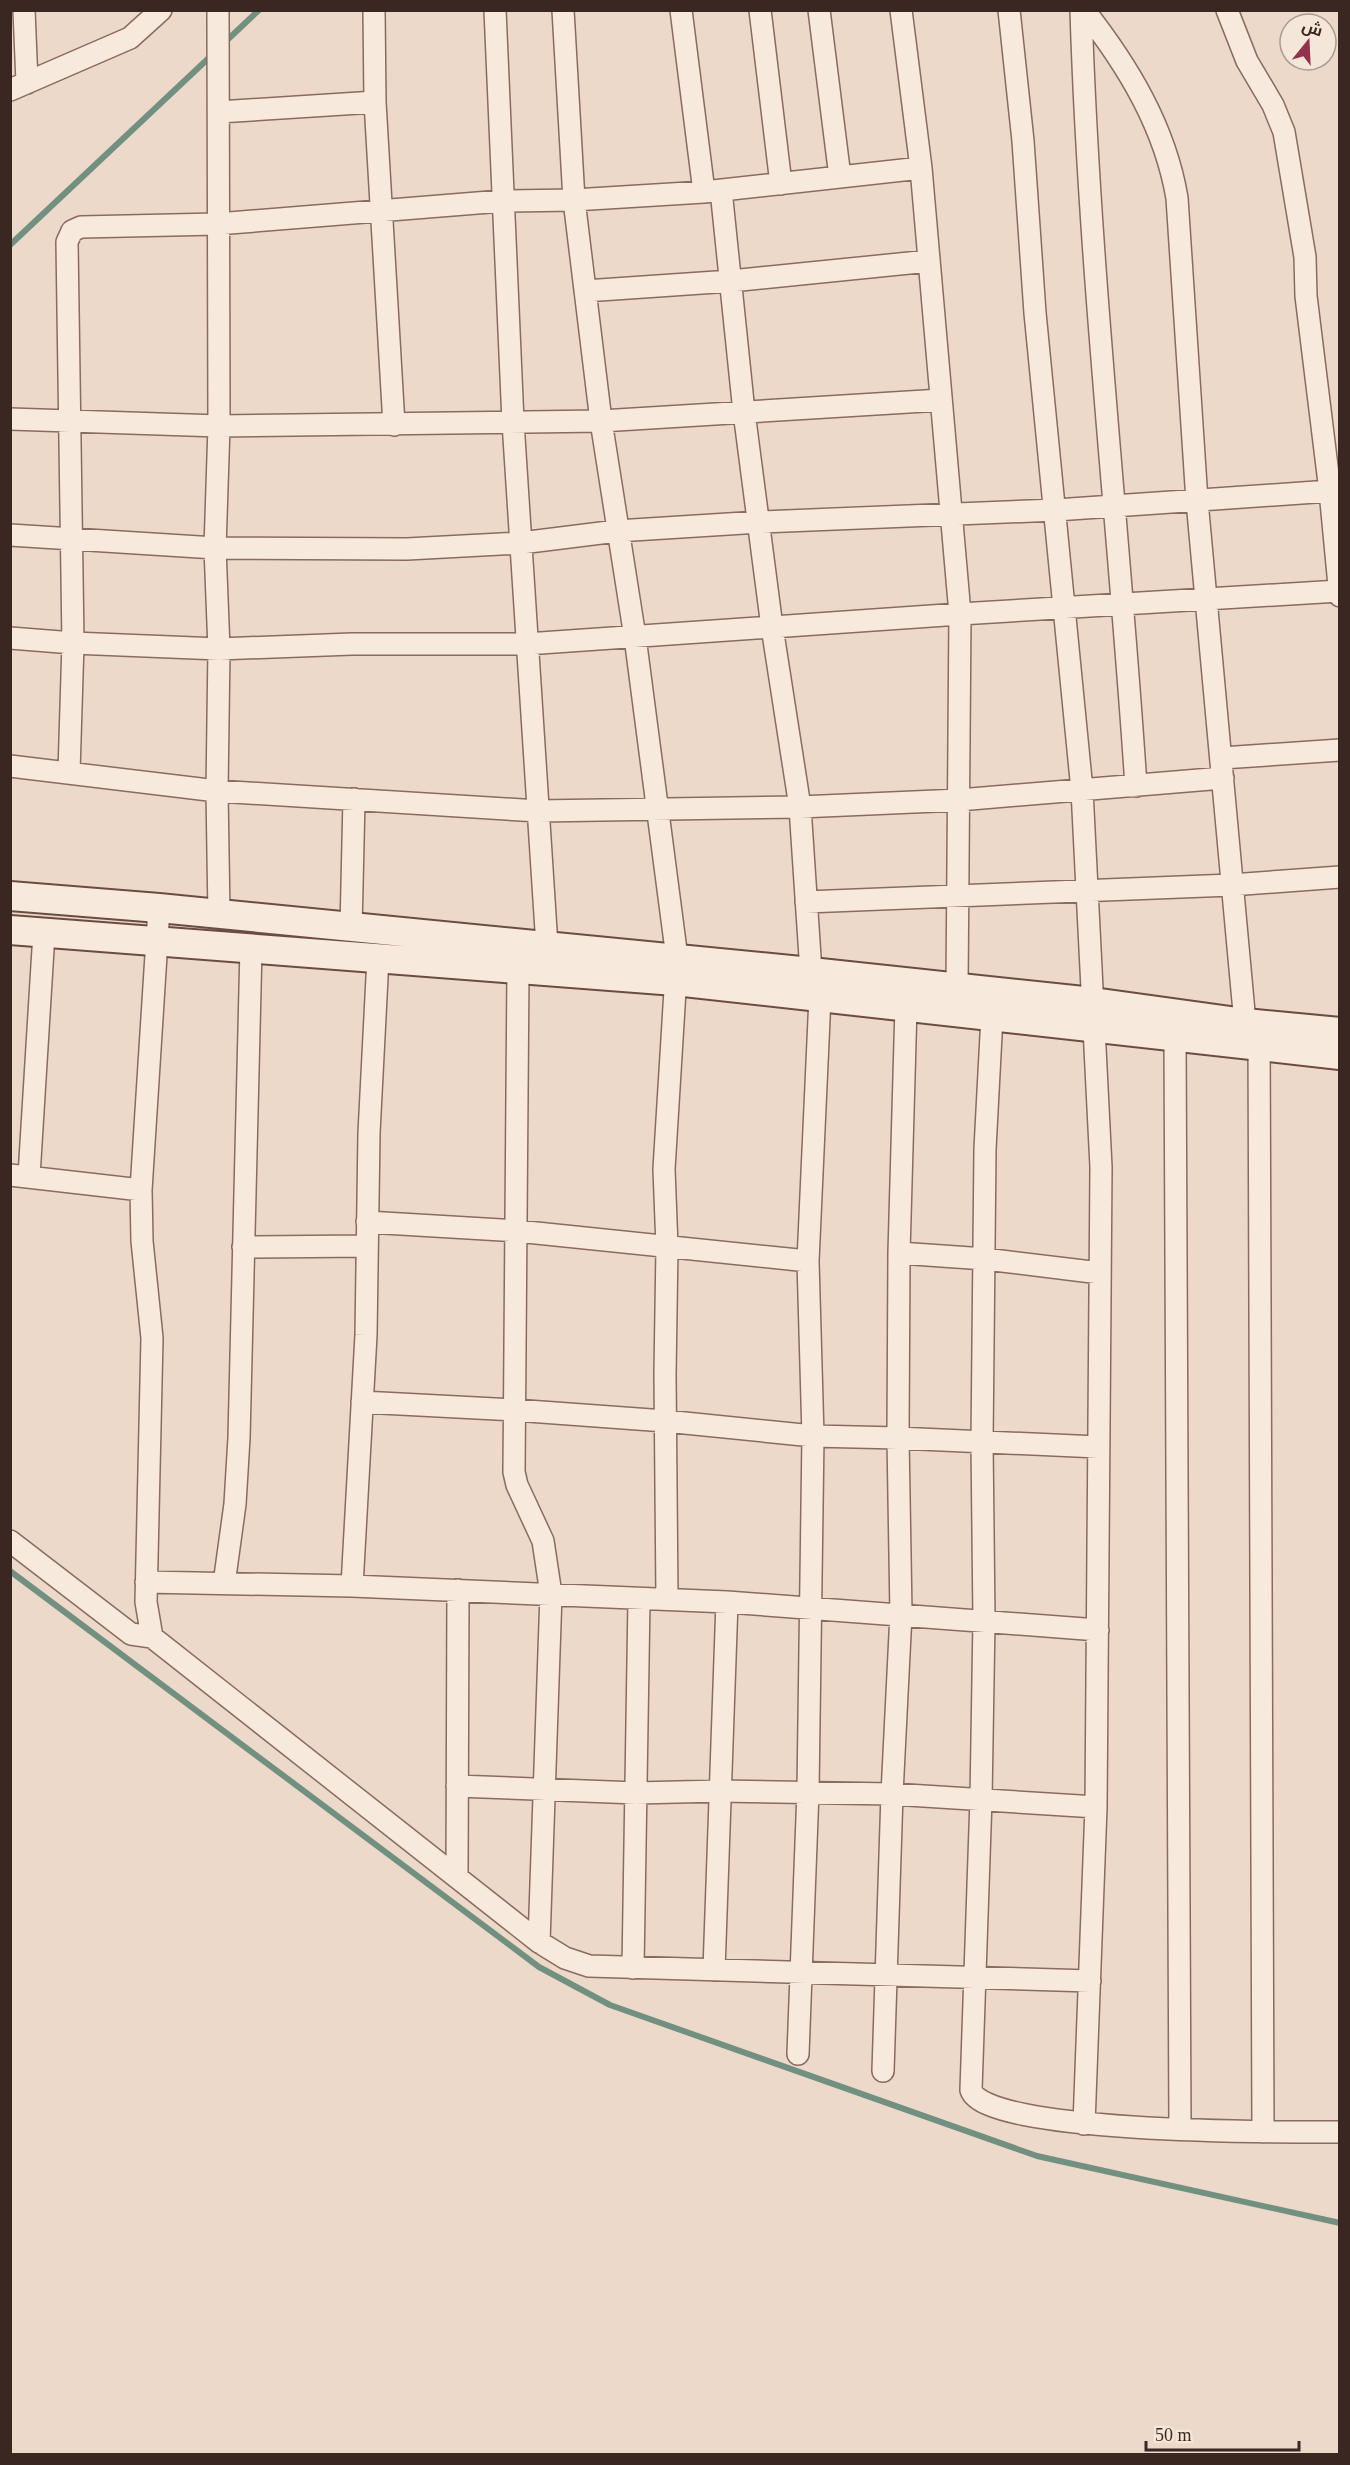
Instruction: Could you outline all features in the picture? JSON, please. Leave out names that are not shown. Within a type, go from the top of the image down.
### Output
[{"type":"main road","points":[[10,896],[159,908],[547,946],[676,969],[816,984],[957,987],[1094,1015],[1175,1038],[1255,1031],[1340,1055]]},
{"type":"main road","points":[[10,930],[518,969],[676,969]]},
{"type":"main road","points":[[816,984],[906,1006],[992,1016],[1094,1015],[1255,1031],[1340,1032]]},
{"type":"street","points":[[24,10],[19,87],[130,38],[161,10]]},
{"type":"street","points":[[218,10],[220,39],[217,224],[219,426],[215,548],[219,648],[217,791],[219,915]]},
{"type":"street","points":[[374,10],[375,102],[394,425]]},
{"type":"street","points":[[495,10],[513,422],[547,946]]},
{"type":"street","points":[[563,10],[574,200],[601,421],[635,637],[676,969],[664,1169],[667,1247],[665,1421],[668,1599]]},
{"type":"street","points":[[681,10],[731,281],[744,412],[772,627],[800,807],[806,902],[816,984],[808,1262],[813,1437],[808,1791],[798,2054]]},
{"type":"street","points":[[760,10],[781,184]]},
{"type":"street","points":[[819,10],[840,177]]},
{"type":"street","points":[[901,10],[921,168],[960,614],[957,987]]},
{"type":"street","points":[[1009,10],[1023,141],[1035,313],[1082,790],[1101,1167],[1096,1808],[1084,2124]]},
{"type":"street","points":[[1082,10],[1112,46],[1144,101],[1160,134],[1172,170],[1177,198],[1197,501],[1208,600],[1231,885],[1255,1031],[1263,2132]]},
{"type":"street","points":[[1082,10],[1084,114],[1124,604],[1136,786]]},
{"type":"street","points":[[1227,10],[1247,61],[1273,105],[1284,132],[1305,257],[1306,296],[1330,491],[1340,596]]},
{"type":"street","points":[[219,112],[375,102]]},
{"type":"street","points":[[69,772],[73,643],[67,242],[72,231],[81,227],[217,224],[502,201],[574,200],[713,191],[921,168]]},
{"type":"street","points":[[585,291],[731,281],[929,261]]},
{"type":"street","points":[[10,419],[219,426],[601,421],[941,400]]},
{"type":"street","points":[[10,535],[215,548],[407,549],[520,543],[617,531],[760,522],[1056,510],[1330,491]]},
{"type":"street","points":[[10,638],[73,643],[219,648],[352,644],[526,644],[1339,591]]},
{"type":"street","points":[[10,766],[217,791],[537,811],[657,810],[958,800],[1136,786],[1222,768],[1340,750]]},
{"type":"street","points":[[351,927],[354,799]]},
{"type":"street","points":[[806,902],[1231,885],[1340,878]]},
{"type":"street","points":[[152,1637],[146,1602],[146,1582],[152,1338],[142,1242],[141,1190],[159,908]]},
{"type":"street","points":[[44,933],[20,1176],[141,1190]]},
{"type":"street","points":[[224,1584],[235,1504],[251,948]]},
{"type":"street","points":[[352,1586],[362,1402],[369,1133],[378,958]]},
{"type":"street","points":[[518,969],[514,1472],[517,1485],[543,1541],[550,1594],[539,1942]]},
{"type":"street","points":[[883,2071],[888,1974],[892,1794],[901,1614],[898,1438],[899,1253],[906,1006]]},
{"type":"street","points":[[992,1016],[985,1149],[982,1443],[984,1620],[976,1976],[970,2085],[974,2098],[1031,2116],[1084,2124],[1263,2132],[1340,2132]]},
{"type":"street","points":[[1175,1038],[1180,2129]]},
{"type":"street","points":[[367,1222],[517,1232],[808,1262]]},
{"type":"street","points":[[243,1247],[367,1246]]},
{"type":"street","points":[[899,1253],[1100,1273]]},
{"type":"street","points":[[362,1402],[665,1421],[813,1437],[898,1438],[1098,1447]]},
{"type":"street","points":[[10,1541],[131,1635],[152,1637],[539,1942],[565,1958],[589,1966],[633,1968],[802,1971],[1090,1981]]},
{"type":"street","points":[[146,1582],[352,1586],[639,1600],[668,1599],[810,1607],[1098,1629]]},
{"type":"street","points":[[457,1877],[458,1590]]},
{"type":"street","points":[[633,1968],[639,1600]]},
{"type":"street","points":[[714,1970],[727,1602]]},
{"type":"street","points":[[457,1786],[636,1793],[808,1791],[981,1799],[1096,1808]]},
{"type":"waterway","points":[[224,43],[259,10]]},
{"type":"waterway","points":[[10,245],[213,54]]},
{"type":"waterway","points":[[10,1571],[539,1967],[610,2005],[1037,2156],[1340,2223]]}]
